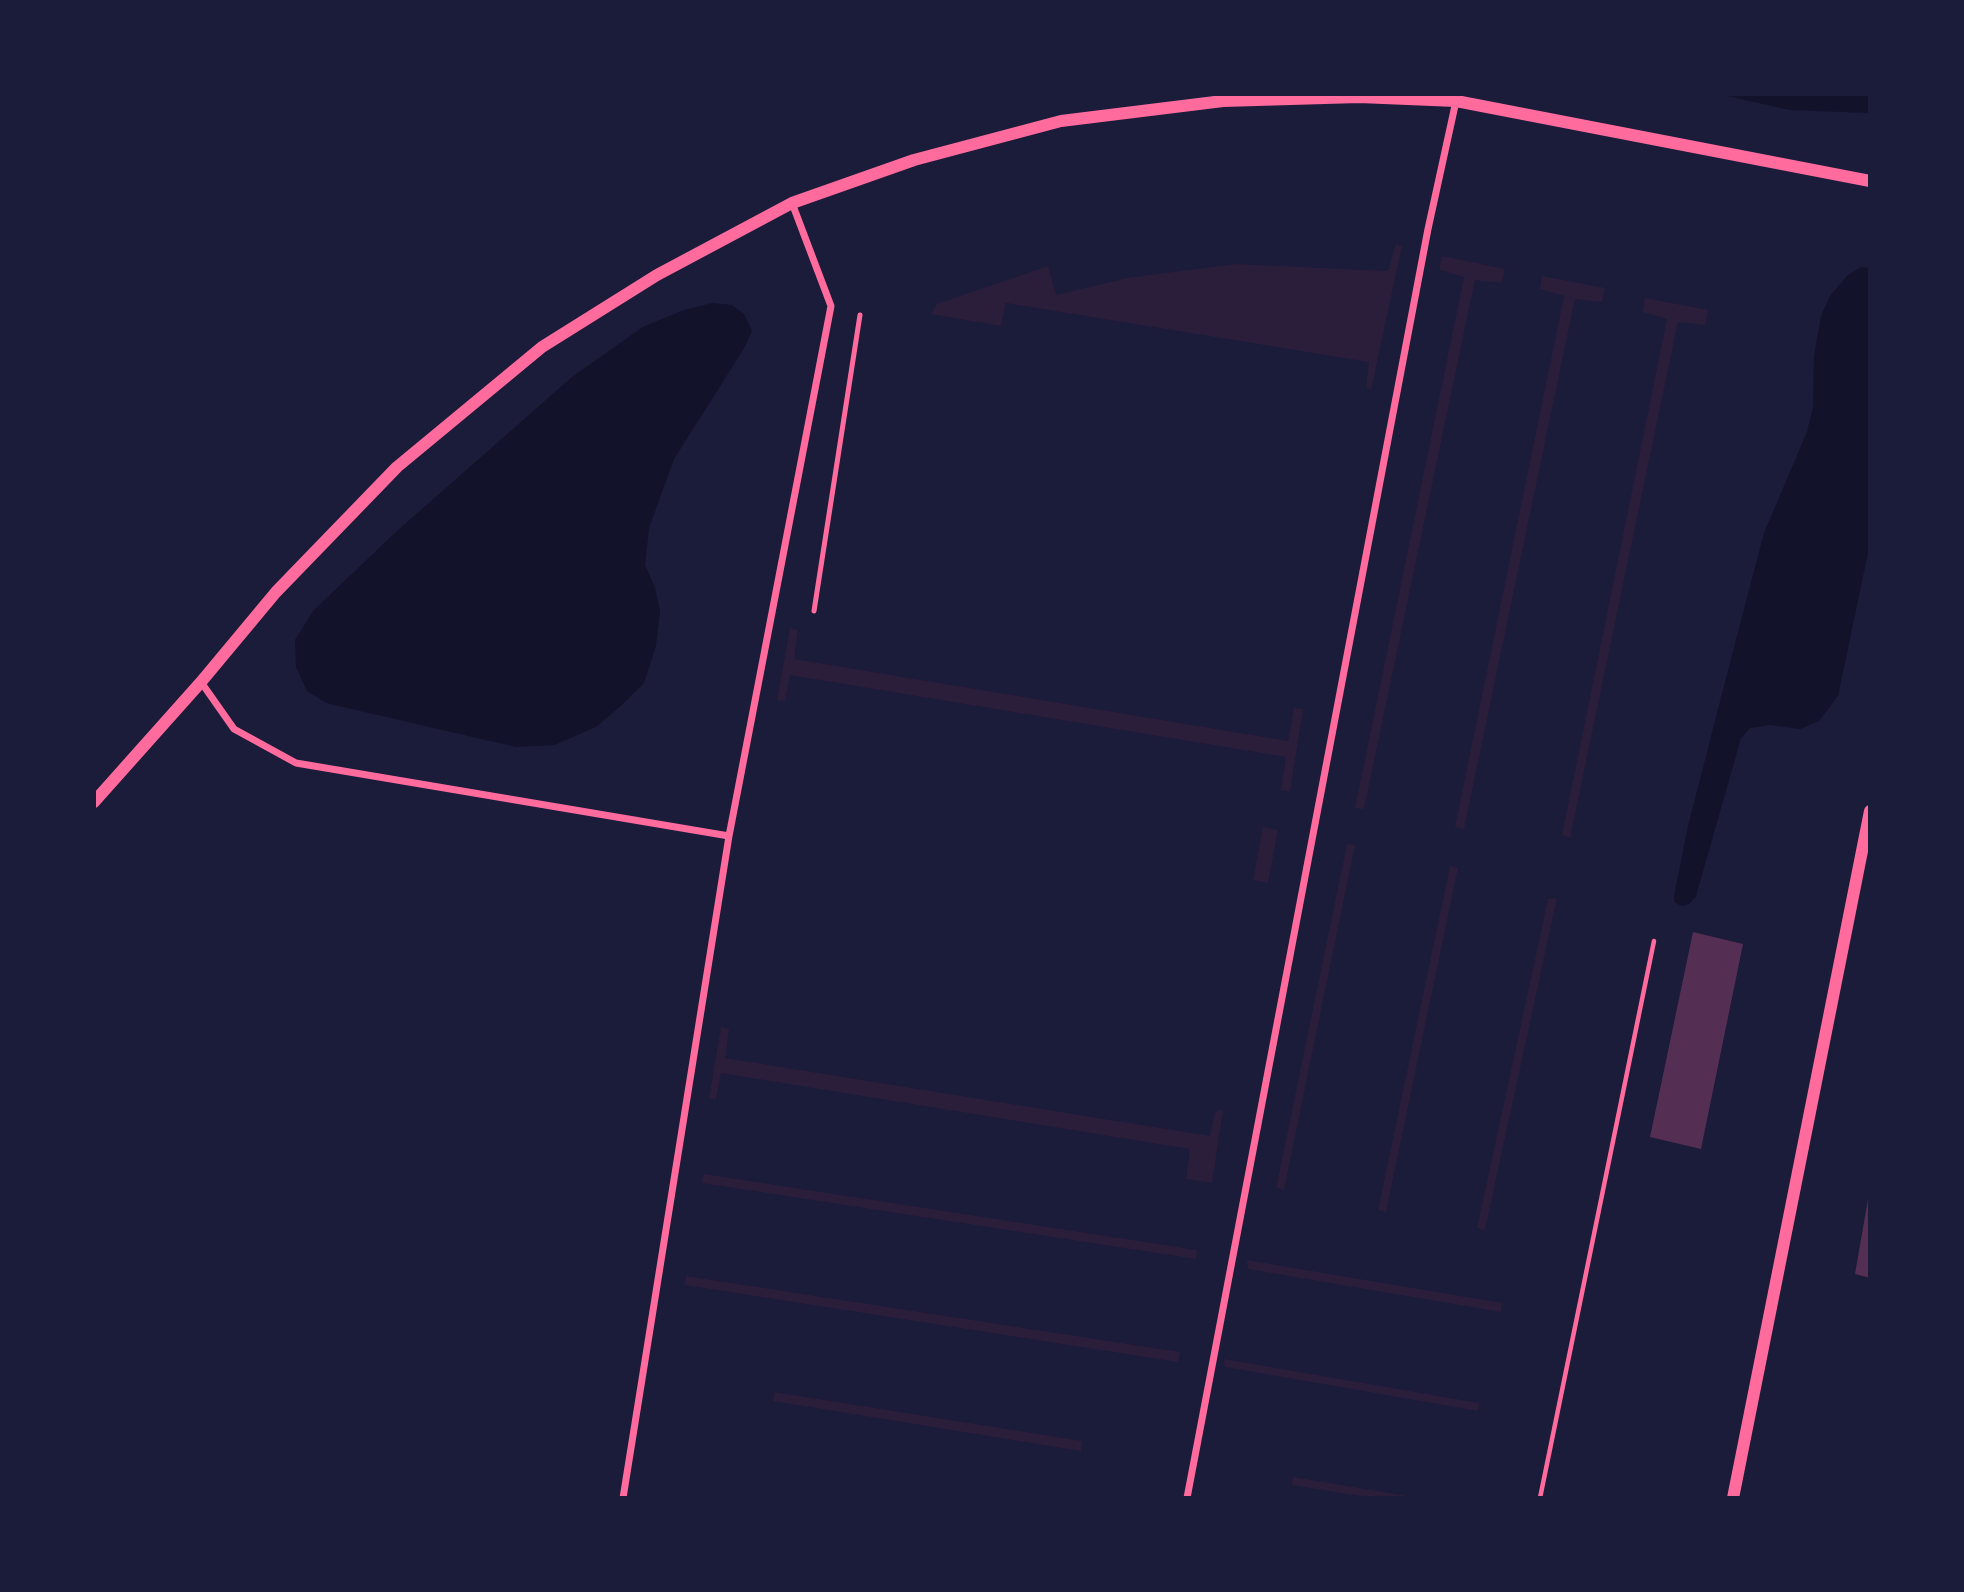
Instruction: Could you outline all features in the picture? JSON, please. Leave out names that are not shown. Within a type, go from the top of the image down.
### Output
[{"type":"street","points":[[94,802],[201,682],[276,592],[397,467],[542,348],[657,275],[792,203],[914,160],[1061,121],[1223,100],[1359,97],[1456,100],[1870,181]]},
{"type":"street","points":[[1187,1497],[1428,229],[1456,100]]},
{"type":"street","points":[[622,1497],[729,836],[831,306],[792,203]]},
{"type":"street","points":[[201,682],[234,730],[296,763],[729,836]]},
{"type":"street","points":[[1733,1497],[1870,811]]},
{"type":"lane","points":[[814,611],[860,315]]},
{"type":"path","points":[[1539,1497],[1654,941]]},
{"type":"shaded area","points":[[1723,95],[1869,95],[1869,113],[1790,110]]},
{"type":"shaded area","points":[[1396,244],[1402,246],[1371,390],[1366,387],[1369,362],[1006,303],[1001,326],[931,314],[937,304],[1048,266],[1056,295],[1127,278],[1236,264],[1388,271]]},
{"type":"shaded area","points":[[1442,256],[1505,269],[1502,283],[1475,280],[1364,809],[1355,808],[1464,277],[1439,270]]},
{"type":"shaded area","points":[[1861,267],[1870,268],[1870,543],[1838,696],[1819,721],[1800,729],[1770,725],[1750,728],[1741,738],[1696,896],[1689,904],[1682,906],[1674,902],[1674,896],[1688,826],[1764,533],[1807,432],[1813,407],[1814,356],[1821,316],[1830,296],[1847,276]]},
{"type":"shaded area","points":[[1542,276],[1605,288],[1602,302],[1575,299],[1464,829],[1455,827],[1564,296],[1540,289]]},
{"type":"shaded area","points":[[1645,298],[1708,310],[1705,325],[1678,322],[1570,838],[1562,835],[1667,319],[1643,312]]},
{"type":"shaded area","points":[[712,303],[732,305],[744,314],[752,331],[743,350],[674,459],[649,528],[645,565],[655,588],[660,611],[656,646],[644,683],[624,703],[596,727],[554,745],[516,747],[326,703],[307,691],[296,667],[295,640],[314,610],[397,531],[572,377],[643,327],[684,310]]},
{"type":"shaded area","points":[[790,628],[798,630],[794,659],[1288,741],[1294,708],[1303,709],[1290,792],[1281,790],[1286,757],[790,675],[785,701],[777,700]]},
{"type":"shaded area","points":[[1263,827],[1278,830],[1268,883],[1253,880]]},
{"type":"shaded area","points":[[1347,844],[1355,845],[1284,1190],[1276,1188]]},
{"type":"shaded area","points":[[1450,866],[1458,868],[1386,1212],[1378,1210]]},
{"type":"shaded area","points":[[1557,898],[1485,1230],[1477,1228],[1548,899]]},
{"type":"shaded area","points":[[721,1027],[729,1029],[725,1058],[1210,1136],[1215,1112],[1223,1110],[1212,1183],[1186,1179],[1190,1149],[721,1073],[716,1099],[709,1098]]},
{"type":"shaded area","points":[[704,1174],[1197,1250],[1196,1259],[702,1183]]},
{"type":"shaded area","points":[[1247,1260],[1502,1303],[1501,1312],[1248,1269]]},
{"type":"shaded area","points":[[686,1276],[1180,1352],[1178,1362],[685,1285]]},
{"type":"shaded area","points":[[1224,1359],[1479,1403],[1478,1411],[1225,1367]]},
{"type":"shaded area","points":[[774,1392],[1082,1441],[1081,1451],[773,1401]]},
{"type":"shaded area","points":[[1293,1477],[1413,1497],[1366,1497],[1292,1485]]},
{"type":"building","points":[[1693,932],[1743,944],[1701,1149],[1650,1137]]},
{"type":"building","points":[[1870,1199],[1870,1278],[1855,1274]]}]
